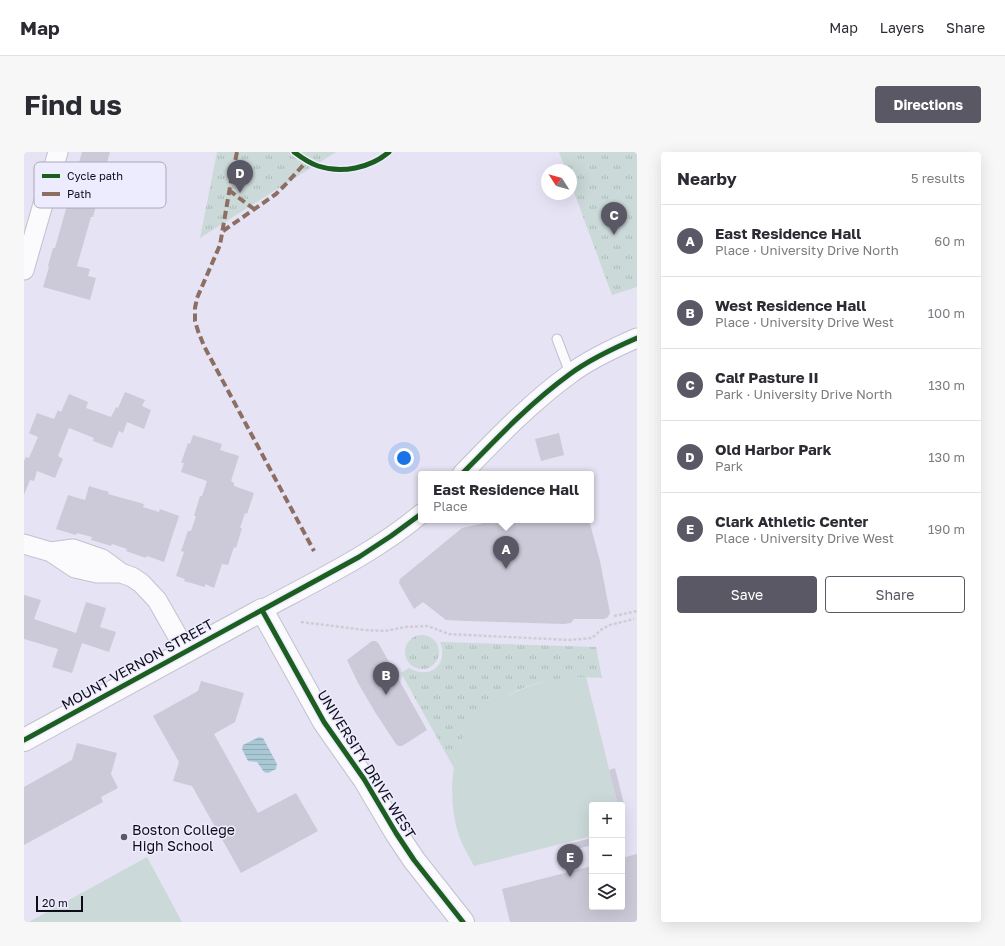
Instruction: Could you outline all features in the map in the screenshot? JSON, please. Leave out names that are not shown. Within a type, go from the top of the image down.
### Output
[{"type":"street","points":[[55,162],[58,152]]},
{"type":"street","points":[[24,270],[42,208]]},
{"type":"street","points":[[465,471],[519,416],[570,374],[601,354],[637,338]]},
{"type":"street","points":[[262,610],[359,556],[391,536],[418,516]]},
{"type":"street","points":[[24,544],[51,552],[73,549],[102,559],[120,573],[132,577],[141,583],[157,600],[186,651]]},
{"type":"street","name":"MOUNT VERNON STREET","points":[[24,740],[262,610]]},
{"type":"street","name":"UNIVERSITY DRIVE WEST","points":[[262,610],[324,722],[364,779],[414,860],[463,922]]},
{"type":"lane","points":[[557,339],[570,374]]},
{"type":"path","points":[[614,616],[637,611]]},
{"type":"path","points":[[301,622],[385,631],[405,627],[428,626],[449,634],[569,640],[592,638],[602,629],[610,625],[635,619]]},
{"type":"green space","points":[[217,152],[336,152],[200,238]]},
{"type":"green space","points":[[559,152],[637,152],[637,287],[612,295],[577,200],[577,164],[564,164]]},
{"type":"green space","points":[[419,635],[425,635],[429,636],[436,642],[439,652],[438,659],[432,666],[425,669],[419,669],[415,668],[408,662],[405,655],[405,649],[406,645],[412,638]]},
{"type":"green space","points":[[440,642],[596,647],[602,678],[570,678],[539,683],[525,687],[497,702],[470,727],[458,750],[454,768],[401,673],[409,668],[424,672],[436,668],[442,657]]},
{"type":"green space","points":[[586,677],[617,802],[589,802],[589,837],[474,866],[459,836],[453,811],[452,783],[456,756],[460,744],[466,732],[485,710],[511,694],[554,679]]},
{"type":"green space","points":[[147,857],[182,922],[29,922]]},
{"type":"water","points":[[259,737],[263,738],[277,764],[276,769],[268,773],[264,772],[257,762],[248,761],[242,749],[243,745]]},
{"type":"building","points":[[82,152],[110,152],[107,162],[79,162]]},
{"type":"building","points":[[66,208],[95,208],[93,217],[91,217],[77,266],[90,269],[88,276],[96,278],[90,300],[43,287],[53,248],[55,248]]},
{"type":"building","points":[[125,392],[145,400],[142,406],[151,410],[144,429],[127,422],[123,433],[119,431],[112,448],[93,441],[94,438],[69,428],[58,456],[63,459],[55,478],[37,471],[34,481],[30,480],[24,495],[24,461],[26,457],[29,458],[38,437],[29,433],[37,413],[54,419],[58,410],[61,412],[69,394],[88,402],[86,408],[111,417],[116,407],[118,408]]},
{"type":"building","points":[[559,433],[564,455],[541,461],[535,439]]},
{"type":"building","points":[[193,435],[222,444],[220,450],[239,456],[231,481],[234,483],[234,486],[254,493],[247,514],[245,513],[240,528],[242,528],[236,548],[234,547],[228,565],[222,564],[214,588],[205,584],[205,587],[184,581],[185,579],[176,576],[184,552],[181,551],[188,531],[191,531],[200,496],[202,496],[207,481],[181,472],[184,463],[181,463],[188,443],[190,444]]},
{"type":"building","points":[[89,486],[109,492],[108,494],[144,504],[143,507],[159,512],[160,509],[179,516],[164,562],[147,556],[146,558],[112,544],[111,546],[91,540],[92,537],[77,533],[76,535],[56,529],[68,495],[85,500]]},
{"type":"building","points":[[484,523],[590,523],[600,561],[610,613],[608,617],[604,619],[574,619],[571,623],[564,624],[466,621],[446,620],[423,602],[414,609],[399,583],[400,579],[462,528]]},
{"type":"building","points":[[24,595],[41,600],[34,619],[76,633],[86,602],[106,608],[100,627],[116,632],[109,652],[82,643],[72,673],[52,667],[58,649],[24,639]]},
{"type":"building","points":[[372,641],[376,641],[379,644],[427,730],[402,746],[398,746],[396,744],[375,712],[358,683],[347,660]]},
{"type":"building","points":[[201,681],[244,693],[235,722],[214,734],[258,813],[296,793],[318,831],[241,873],[192,786],[173,781],[179,762],[153,716],[198,691]]},
{"type":"building","points":[[77,743],[117,753],[111,774],[118,788],[101,797],[103,802],[24,845],[24,787],[72,760]]},
{"type":"building","points":[[615,768],[624,802],[617,802],[609,770]]},
{"type":"building","points":[[589,839],[589,846],[566,852],[564,845]]},
{"type":"building","points":[[637,854],[637,922],[510,922],[502,889],[589,867],[589,910],[625,910],[625,857]]},
{"type":"marked path","points":[[237,152],[220,245],[197,298],[195,321],[204,346],[314,551]]},
{"type":"marked path","points":[[223,231],[276,194],[307,161]]},
{"type":"marked path","points":[[229,190],[254,209]]},
{"type":"cycle path","points":[[294,152],[315,165],[337,169],[365,166],[389,152]]},
{"type":"cycle path","points":[[465,471],[514,422],[555,385],[594,359],[637,338]]},
{"type":"cycle path","points":[[24,740],[359,557],[418,516]]},
{"type":"cycle path","points":[[262,610],[324,722],[364,779],[414,860],[463,922]]},
{"type":"place","name":"Old Harbor Park","points":[[240,193]]},
{"type":"place","name":"Calf Pasture II","points":[[614,235]]},
{"type":"place","name":"East Residence Hall","points":[[506,569]]},
{"type":"place","name":"West Residence Hall","points":[[386,695]]},
{"type":"place","name":"Boston College High School","points":[[124,837]]},
{"type":"place","name":"Clark Athletic Center","points":[[570,877]]}]
